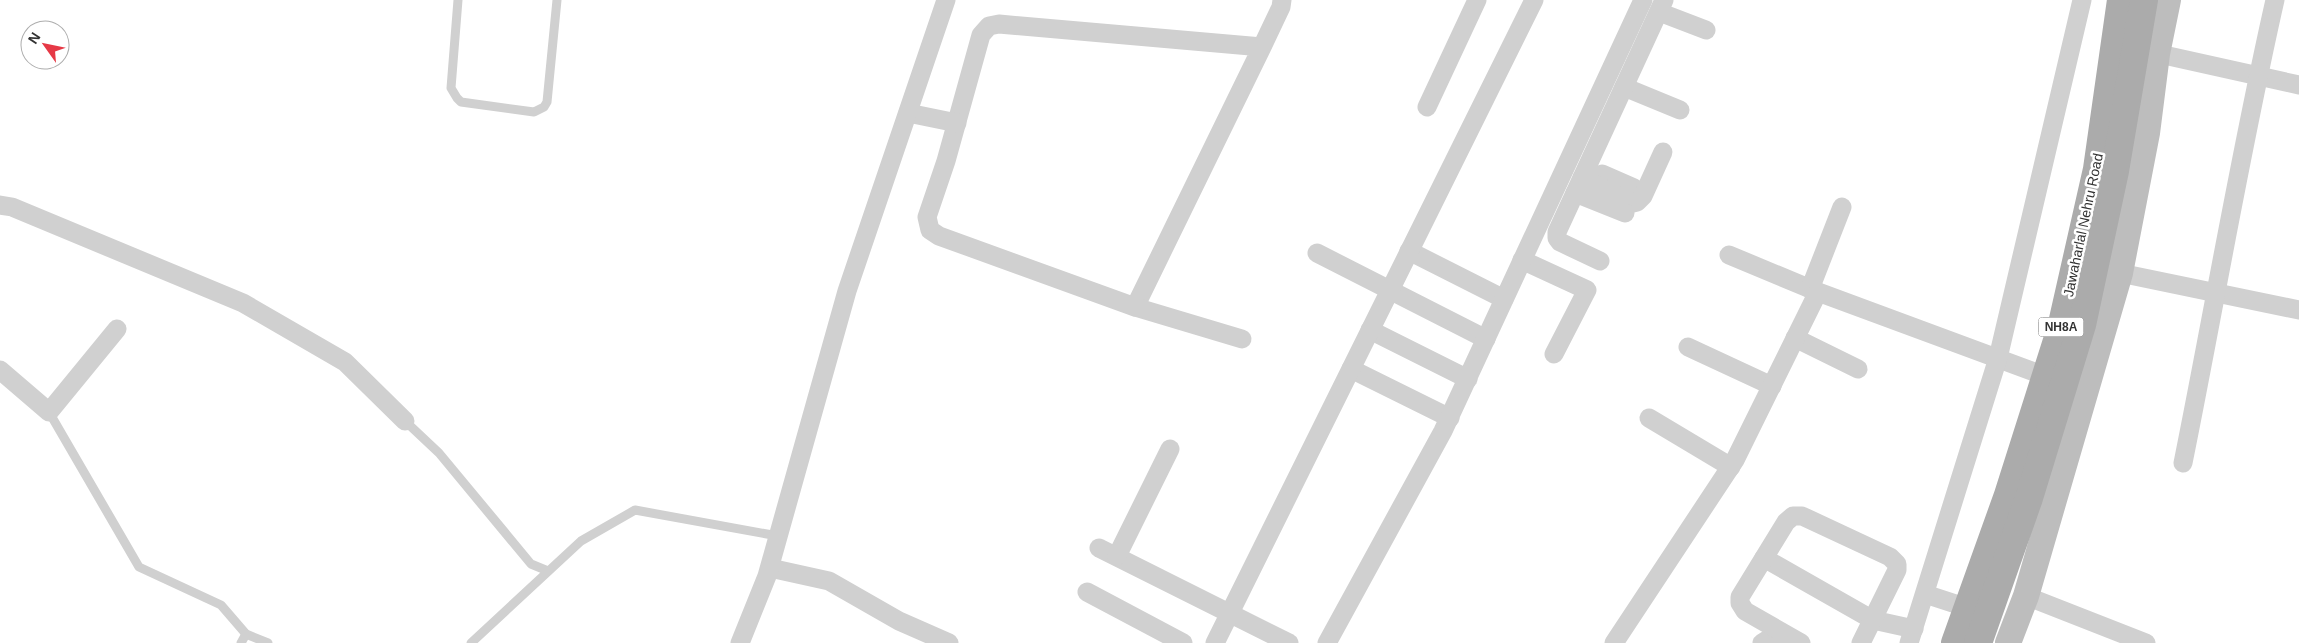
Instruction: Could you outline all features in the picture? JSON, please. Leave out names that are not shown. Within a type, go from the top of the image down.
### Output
[{"type":"main road","name":"Jawaharlal Nehru Road","points":[[1955,643],[2008,495],[2060,328],[2097,169],[2121,0]]},
{"type":"main road","name":"Jawaharlal Nehru Road","points":[[1978,643],[2029,498],[2082,325],[2115,171],[2146,51],[2144,0]]},
{"type":"street","points":[[740,643],[770,568],[847,291],[946,0]]},
{"type":"street","points":[[1135,307],[1281,8],[1282,0]]},
{"type":"street","points":[[1427,107],[1478,0]]},
{"type":"street","points":[[1215,643],[1534,0]]},
{"type":"street","points":[[1327,643],[1450,418],[1643,0]]},
{"type":"street","points":[[1764,558],[1873,620],[1911,636],[1998,358],[2082,0]]},
{"type":"street","points":[[2008,643],[2026,596],[2120,273],[2147,133],[2146,51],[2168,0]]},
{"type":"street","points":[[2183,463],[2258,76],[2275,0]]},
{"type":"street","points":[[1600,261],[1560,242],[1557,238],[1557,232],[1662,6],[1706,30]]},
{"type":"street","points":[[1242,339],[1135,307],[939,236],[930,230],[927,217],[957,123],[981,35],[989,26],[999,24],[1262,47]]},
{"type":"street","points":[[2146,51],[2299,85]]},
{"type":"street","points":[[1624,87],[1680,110]]},
{"type":"street","points":[[908,113],[957,123]]},
{"type":"street","points":[[1581,180],[1637,202],[1643,196],[1663,152]]},
{"type":"street","points":[[1581,180],[1634,188]]},
{"type":"street","points":[[1581,180],[1625,214]]},
{"type":"street","points":[[0,206],[12,207],[243,303],[344,362],[405,421]]},
{"type":"street","points":[[1614,643],[1731,467],[1794,338],[1814,290],[1842,207]]},
{"type":"street","points":[[1409,251],[1504,299]]},
{"type":"street","points":[[1317,253],[1486,339]]},
{"type":"street","points":[[1729,255],[1814,290],[2045,376]]},
{"type":"street","points":[[1522,260],[1587,290],[1554,354]]},
{"type":"street","points":[[2120,273],[2299,310]]},
{"type":"street","points":[[0,370],[49,412],[117,329]]},
{"type":"street","points":[[1370,330],[1468,379]]},
{"type":"street","points":[[1794,338],[1858,368]]},
{"type":"street","points":[[1688,347],[1772,386]]},
{"type":"street","points":[[1351,369],[1450,418]]},
{"type":"street","points":[[1648,418],[1731,467]]},
{"type":"street","points":[[1117,556],[1170,449]]},
{"type":"street","points":[[1801,643],[1745,611],[1740,603],[1740,597],[1786,522],[1794,516],[1802,516],[1890,557],[1896,564],[1897,570],[1861,643]]},
{"type":"street","points":[[1099,548],[1289,643]]},
{"type":"street","points":[[770,568],[829,581],[898,621],[948,643]]},
{"type":"street","points":[[1087,592],[1184,643]]},
{"type":"street","points":[[1925,594],[1968,608]]},
{"type":"street","points":[[2026,596],[2146,643]]},
{"type":"street","points":[[1762,643],[1770,638],[1779,643]]},
{"type":"lane","points":[[458,0],[451,88],[457,98],[461,102],[534,112],[544,107],[547,102],[557,0]]},
{"type":"lane","points":[[49,412],[139,566],[220,605],[246,634],[268,643]]},
{"type":"lane","points":[[405,421],[439,452],[531,564],[548,572]]},
{"type":"lane","points":[[471,643],[581,541],[635,510],[778,536]]},
{"type":"lane","points":[[241,643],[246,634]]}]
